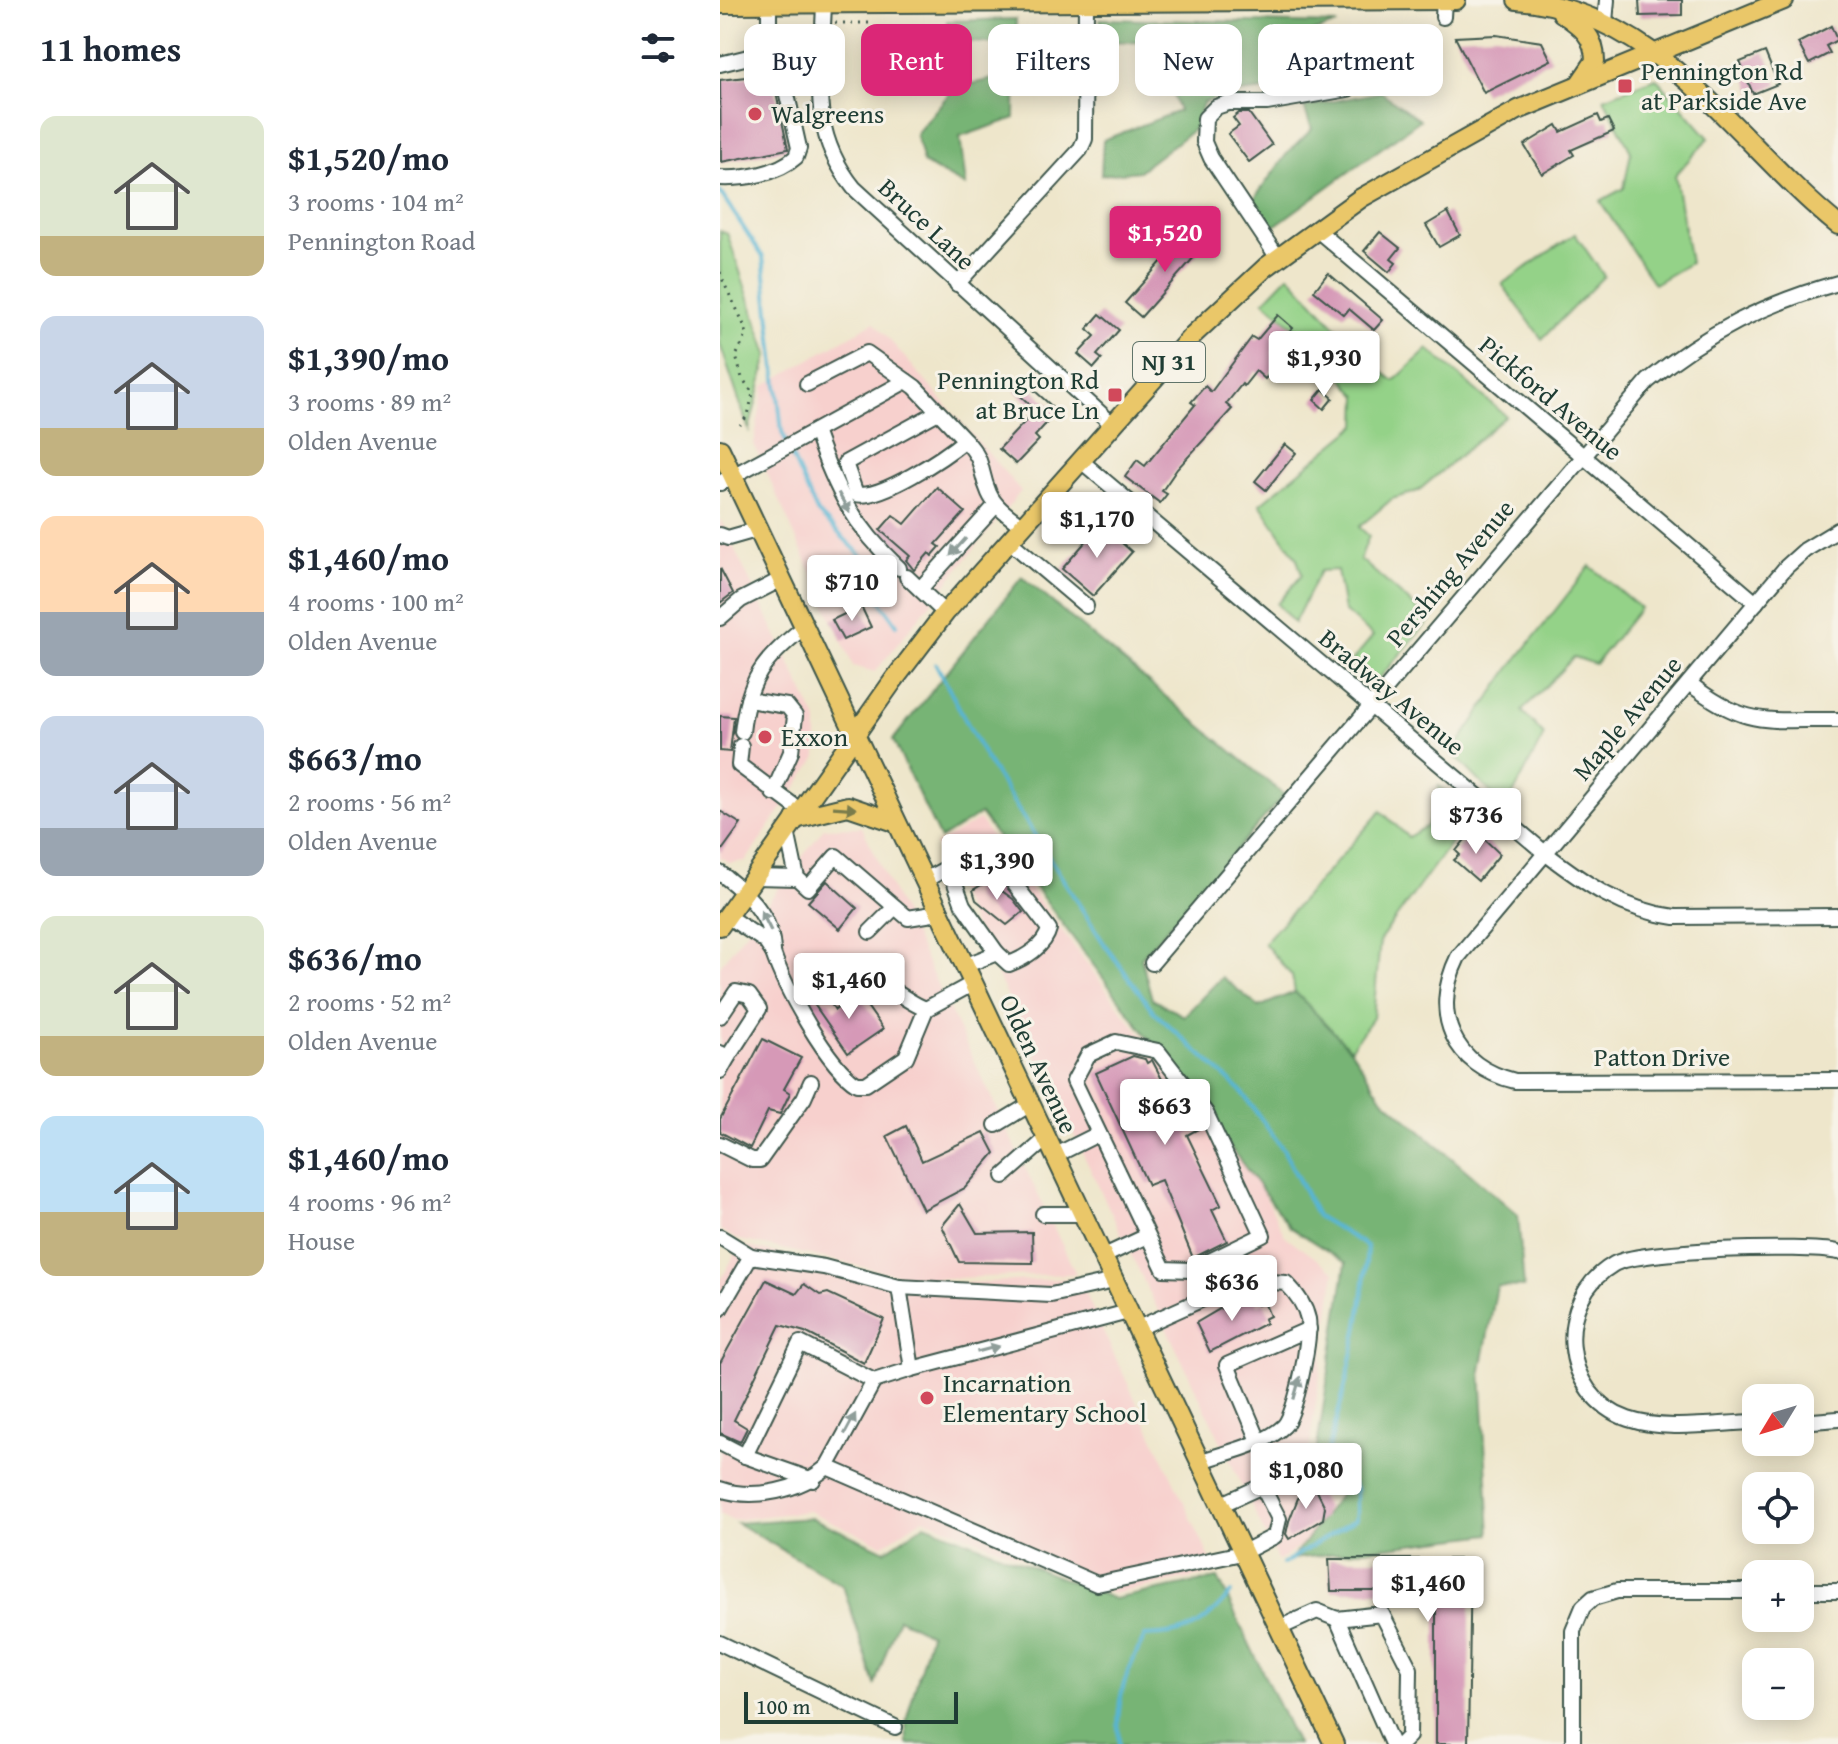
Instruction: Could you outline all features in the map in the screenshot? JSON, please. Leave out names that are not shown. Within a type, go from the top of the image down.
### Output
[{"type":"main road","points":[[720,3],[1282,0],[1444,8],[1456,0]]},
{"type":"main road","points":[[1517,0],[1549,4],[1605,22],[1658,53],[1838,225]]},
{"type":"main road","name":"NJ 31","points":[[723,921],[854,735],[945,613],[1193,335],[1278,258],[1316,229],[1404,172],[1518,110],[1779,1]]},
{"type":"main road","points":[[1549,4],[1577,23],[1593,43],[1595,61],[1577,86]]},
{"type":"main road","name":"Olden Avenue","points":[[720,449],[726,480],[756,530],[1334,1744]]},
{"type":"main road","points":[[794,820],[848,806],[895,822]]},
{"type":"street","points":[[1605,22],[1607,0]]},
{"type":"street","points":[[770,24],[782,2]]},
{"type":"street","name":"Bruce Lane","points":[[824,2],[820,124],[830,153],[854,188],[1112,424]]},
{"type":"street","points":[[957,284],[1080,150],[1085,139],[1086,2]]},
{"type":"street","points":[[720,64],[744,58]]},
{"type":"street","points":[[720,178],[740,179],[777,169],[796,157],[799,148],[787,96]]},
{"type":"street","points":[[1278,258],[1211,158],[1204,142],[1205,118],[1216,107],[1228,103],[1267,103],[1308,96]]},
{"type":"street","name":"Pickford Avenue","points":[[1316,229],[1756,603]]},
{"type":"street","name":"Pershing Avenue","points":[[1152,963],[1581,455],[1648,381],[1704,338],[1766,306],[1838,283]]},
{"type":"street","points":[[807,384],[867,353],[906,381],[965,440],[979,456],[988,492],[996,505],[1021,525]]},
{"type":"street","points":[[726,480],[906,381]]},
{"type":"street","points":[[938,412],[845,463],[856,494],[871,495],[928,465],[965,440]]},
{"type":"street","points":[[815,431],[844,504],[857,525],[945,613]]},
{"type":"street","name":"Bradway Avenue","points":[[1080,460],[1545,853],[1603,896],[1651,914],[1675,917],[1838,916]]},
{"type":"street","points":[[920,589],[996,505]]},
{"type":"street","points":[[720,535],[728,538],[756,530]]},
{"type":"street","name":"Maple Avenue","points":[[1488,1072],[1472,1060],[1453,1036],[1445,1006],[1448,981],[1458,957],[1756,603],[1805,550],[1838,530]]},
{"type":"street","points":[[1008,540],[1086,606]]},
{"type":"street","points":[[720,618],[741,600],[780,580]]},
{"type":"street","points":[[803,628],[771,653],[748,700],[739,765],[773,793],[794,820],[797,878],[808,888],[836,856],[908,918],[939,913]]},
{"type":"street","points":[[1689,683],[1720,707],[1751,719],[1838,720]]},
{"type":"street","points":[[748,700],[787,706],[795,716],[791,752],[773,793]]},
{"type":"street","points":[[923,881],[986,847],[1049,929],[1047,937],[1022,960],[1009,964],[997,953],[963,905],[949,867]]},
{"type":"street","points":[[720,873],[749,884],[797,878]]},
{"type":"street","points":[[749,884],[773,936],[773,953]]},
{"type":"street","points":[[870,932],[895,907]]},
{"type":"street","points":[[723,921],[765,941],[773,953],[789,995],[812,1002],[842,1070],[857,1084],[866,1084],[906,1057],[926,1009],[972,984]]},
{"type":"street","points":[[964,966],[997,953]]},
{"type":"street","points":[[812,1002],[856,970],[865,970],[897,996],[926,1009]]},
{"type":"street","points":[[720,1016],[736,992],[749,995],[759,1009],[724,1055],[720,1071]]},
{"type":"street","points":[[1116,1042],[1158,1051],[1206,1113],[1263,1235],[1191,1270],[1164,1269],[1147,1236],[1074,1081],[1088,1055],[1116,1042]]},
{"type":"street","name":"Patton Drive","points":[[1488,1072],[1527,1081],[1838,1080]]},
{"type":"street","points":[[720,1144],[752,1160],[760,1160],[804,1098],[811,1082]]},
{"type":"street","points":[[996,1125],[1029,1105]]},
{"type":"street","points":[[1004,1176],[1050,1148],[1098,1134]]},
{"type":"street","points":[[1043,1214],[1082,1214]]},
{"type":"street","points":[[1102,1257],[1147,1236]]},
{"type":"street","points":[[720,1237],[751,1256],[824,1267],[899,1287],[1051,1295],[1114,1281]]},
{"type":"street","points":[[1742,1422],[1648,1424],[1613,1412],[1587,1389],[1573,1356],[1572,1330],[1579,1302],[1600,1274],[1633,1256],[1838,1252]]},
{"type":"street","points":[[720,1309],[751,1256]]},
{"type":"street","points":[[720,1489],[783,1492],[813,1480],[827,1467],[874,1381],[912,1369],[1132,1320],[1245,1280],[1286,1283],[1296,1294],[1307,1316],[1309,1329],[1287,1424],[1259,1441],[1199,1462]]},
{"type":"street","points":[[899,1287],[912,1369]]},
{"type":"street","points":[[1259,1441],[1227,1365],[1309,1329]]},
{"type":"street","points":[[745,1456],[800,1343],[874,1381]]},
{"type":"street","points":[[1814,1421],[1838,1419]]},
{"type":"street","points":[[720,1443],[745,1456],[813,1480]]},
{"type":"street","points":[[827,1467],[1097,1584],[1242,1553],[1275,1536],[1279,1519],[1262,1486]]},
{"type":"street","points":[[1220,1505],[1295,1468]]},
{"type":"street","points":[[1573,1744],[1573,1631],[1583,1607],[1593,1598],[1617,1591],[1742,1591]]},
{"type":"street","points":[[1814,1591],[1838,1591]]},
{"type":"street","points":[[1279,1628],[1317,1611],[1337,1619],[1382,1614],[1410,1669],[1409,1736],[1401,1744]]},
{"type":"street","points":[[1337,1619],[1392,1744]]},
{"type":"street","points":[[720,1643],[895,1727]]},
{"type":"path","points":[[835,23],[869,23]]},
{"type":"path","points":[[720,272],[727,295],[740,310],[747,334],[736,356],[742,378],[753,393],[748,415],[740,425]]},
{"type":"shaded area","points":[[874,322],[1021,491],[875,672],[853,666],[754,444],[764,386]]},
{"type":"shaded area","points":[[720,519],[817,720],[817,757],[746,861],[730,863],[720,857]]},
{"type":"shaded area","points":[[979,820],[1123,1012],[1248,1161],[1285,1236],[1335,1272],[1308,1458],[1334,1524],[1278,1561],[935,845]]},
{"type":"shaded area","points":[[862,827],[1076,1274],[919,1279],[736,1239],[720,1230],[720,966],[824,828]]},
{"type":"shaded area","name":"Incarnation Elementary School","points":[[740,1245],[919,1285],[1078,1278],[1217,1573],[1113,1594],[923,1518],[883,1545],[809,1511],[731,1520],[720,1514],[720,1282]]},
{"type":"green space","points":[[1016,19],[1016,24],[988,24],[988,43],[972,42],[972,24],[947,24],[947,21]]},
{"type":"green space","points":[[1100,19],[1337,24],[1258,24],[1258,91],[1242,93],[1242,24],[1135,24],[1135,42],[1119,42],[1119,24],[1101,24]]},
{"type":"green space","points":[[1656,78],[1709,138],[1675,175],[1690,263],[1654,284],[1600,201],[1624,188],[1631,152],[1604,98]]},
{"type":"green space","points":[[988,80],[988,96],[1015,96],[1015,118],[960,137],[966,186],[923,163],[916,134],[947,96],[972,96],[972,84]]},
{"type":"green space","points":[[1173,96],[1221,96],[1203,103],[1194,129],[1139,171],[1101,175],[1103,140],[1179,111]]},
{"type":"green space","points":[[1360,96],[1387,96],[1420,120],[1273,227],[1252,202],[1286,155],[1312,129],[1304,107]]},
{"type":"green space","points":[[720,231],[727,233],[768,355],[749,430],[720,344]]},
{"type":"green space","points":[[1575,234],[1604,276],[1542,339],[1502,284]]},
{"type":"green space","points":[[1289,275],[1362,356],[1394,381],[1428,349],[1506,416],[1418,491],[1392,499],[1359,527],[1369,536],[1360,559],[1430,620],[1369,690],[1345,669],[1373,636],[1344,611],[1337,570],[1320,571],[1294,623],[1277,604],[1302,575],[1297,559],[1260,504],[1357,425],[1358,396],[1308,339],[1264,301]]},
{"type":"green space","points":[[1590,566],[1640,608],[1595,664],[1574,657],[1522,711],[1544,735],[1506,808],[1452,753],[1510,668]]},
{"type":"green space","points":[[1022,577],[1284,795],[1141,958],[1152,999],[1184,1016],[1222,977],[1259,1007],[1295,992],[1350,1049],[1383,1099],[1518,1215],[1524,1287],[1497,1286],[1481,1370],[1490,1534],[1292,1559],[1341,1493],[1315,1460],[1346,1263],[1290,1227],[980,814],[940,839],[893,740]]},
{"type":"green space","points":[[1439,786],[1471,815],[1380,940],[1373,1018],[1350,1049],[1295,992],[1292,976],[1264,943],[1381,811],[1408,837],[1427,826]]},
{"type":"green space","points":[[812,1518],[885,1551],[925,1524],[1114,1599],[1218,1578],[1297,1744],[907,1744],[906,1721],[930,1634],[898,1618],[875,1684],[843,1586],[737,1523]]},
{"type":"building","points":[[1639,0],[1682,0],[1682,15],[1640,16]]},
{"type":"building","points":[[1831,26],[1837,40],[1826,46],[1830,53],[1809,64],[1798,43]]},
{"type":"building","points":[[1496,35],[1542,42],[1551,60],[1484,93],[1455,37]]},
{"type":"building","points":[[1765,52],[1778,84],[1753,94],[1740,62]]},
{"type":"building","name":"Walgreens","points":[[744,77],[744,96],[777,96],[788,149],[721,162],[720,80]]},
{"type":"building","points":[[1239,113],[1249,113],[1272,145],[1249,162],[1228,134],[1239,126],[1233,118]]},
{"type":"building","points":[[1598,115],[1601,122],[1608,119],[1614,131],[1571,150],[1574,155],[1542,174],[1524,145],[1557,125],[1561,132]]},
{"type":"building","points":[[1448,212],[1460,235],[1439,247],[1426,225]]},
{"type":"building","points":[[1193,226],[1201,234],[1194,242],[1199,247],[1194,252],[1197,254],[1141,317],[1125,303]]},
{"type":"building","points":[[1380,232],[1400,248],[1391,259],[1396,263],[1389,272],[1364,251]]},
{"type":"building","points":[[1328,273],[1383,320],[1374,330],[1349,309],[1344,315],[1314,291]]},
{"type":"building","points":[[1100,314],[1119,330],[1097,355],[1102,359],[1094,368],[1078,354],[1095,336],[1087,329]]},
{"type":"building","points":[[1278,315],[1293,328],[1272,353],[1281,360],[1265,379],[1256,371],[1244,386],[1242,384],[1226,404],[1232,409],[1177,469],[1162,491],[1167,494],[1160,503],[1125,477],[1137,460],[1145,466],[1195,405],[1191,402],[1205,386],[1211,392],[1252,337],[1257,340]]},
{"type":"building","points":[[1024,381],[1057,411],[1035,436],[1039,440],[1016,464],[999,449],[1036,410],[1015,391]]},
{"type":"building","points":[[1323,389],[1333,398],[1324,409],[1314,400]]},
{"type":"building","points":[[1285,444],[1296,453],[1266,490],[1255,481]]},
{"type":"building","points":[[937,487],[965,512],[936,544],[940,547],[932,556],[929,553],[914,570],[906,560],[910,556],[880,530],[893,515],[905,524]]},
{"type":"building","points":[[1101,524],[1132,552],[1093,596],[1062,569]]},
{"type":"building","points":[[720,568],[733,593],[720,603]]},
{"type":"building","points":[[861,606],[871,627],[843,640],[832,620]]},
{"type":"building","points":[[720,716],[734,717],[730,752],[720,751]]},
{"type":"building","points":[[720,811],[741,824],[720,853]]},
{"type":"building","points":[[1479,834],[1500,854],[1478,881],[1454,860],[1460,855],[1456,851],[1468,836],[1474,841]]},
{"type":"building","points":[[827,881],[857,908],[840,929],[808,902]]},
{"type":"building","points":[[988,881],[1013,899],[1023,912],[1007,925],[976,900],[973,890]]},
{"type":"building","points":[[814,989],[815,999],[829,1001],[835,1010],[857,992],[883,1029],[848,1053],[807,994]]},
{"type":"building","points":[[763,1039],[801,1058],[784,1089],[790,1093],[780,1114],[768,1111],[750,1148],[720,1132],[720,1119]]},
{"type":"building","points":[[1133,1056],[1145,1059],[1147,1063],[1152,1060],[1165,1085],[1170,1083],[1181,1107],[1188,1106],[1198,1129],[1187,1135],[1221,1205],[1212,1210],[1227,1241],[1193,1258],[1161,1180],[1148,1185],[1096,1073]]},
{"type":"building","points":[[906,1126],[922,1161],[984,1132],[995,1153],[965,1188],[923,1210],[887,1136]]},
{"type":"building","points":[[960,1204],[977,1233],[1032,1232],[1033,1263],[959,1262],[942,1226]]},
{"type":"building","points":[[766,1280],[796,1294],[804,1284],[820,1295],[828,1293],[884,1319],[864,1363],[805,1332],[780,1325],[734,1420],[747,1428],[740,1442],[720,1433],[720,1363]]},
{"type":"building","points":[[1253,1297],[1258,1305],[1264,1302],[1270,1316],[1264,1319],[1266,1323],[1210,1352],[1196,1323],[1230,1303],[1232,1307]]},
{"type":"building","points":[[1313,1483],[1325,1507],[1323,1519],[1289,1539],[1286,1534],[1289,1521],[1302,1488]]},
{"type":"building","points":[[1329,1559],[1471,1559],[1468,1744],[1436,1744],[1436,1591],[1331,1591]]},
{"type":"waterway","points":[[720,192],[763,257],[782,432],[786,442]]},
{"type":"waterway","points":[[789,450],[817,512],[863,557],[879,599],[897,625]]},
{"type":"waterway","points":[[936,664],[986,759],[1105,945],[1154,1012],[1240,1090],[1283,1149],[1317,1216],[1367,1246],[1358,1325],[1327,1455],[1356,1488],[1356,1519],[1283,1564]]},
{"type":"waterway","points":[[1119,1744],[1123,1687],[1145,1636],[1174,1633],[1194,1626],[1231,1593]]},
{"type":"tunnel","points":[[812,1001],[823,993]]},
{"type":"place","name":"Pennington Rd at Parkside Ave","points":[[1625,86]]},
{"type":"place","name":"Walgreens","points":[[755,114]]},
{"type":"place","name":"Pennington Rd at Bruce Ln","points":[[1115,395]]},
{"type":"place","name":"Exxon","points":[[765,737]]},
{"type":"place","name":"Incarnation Elementary School","points":[[927,1398]]}]
